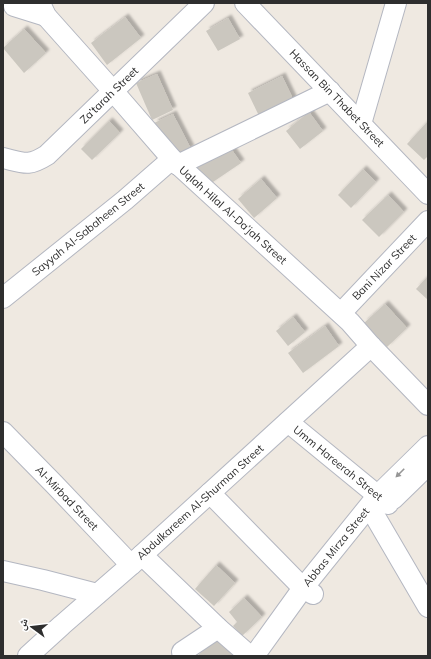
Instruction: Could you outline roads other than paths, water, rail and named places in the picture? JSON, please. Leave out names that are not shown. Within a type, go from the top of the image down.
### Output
[{"type":"street","name":"Za’tarah Street","points":[[3,158],[20,163],[29,163],[47,155],[204,3]]},
{"type":"street","name":"Hassan Bin Thabet Street","points":[[245,3],[428,194]]},
{"type":"street","points":[[361,124],[396,3]]},
{"type":"street","name":"Uqlah Hilal Al-Da’jah Street","points":[[11,8],[43,9],[175,162],[345,318],[428,405]]},
{"type":"street","name":"Sayyah Al-Sabaheen Street","points":[[3,298],[175,162],[330,91]]},
{"type":"street","name":"Bani Nizar Street","points":[[345,318],[428,221]]},
{"type":"street","name":"Bani Nizar Street","points":[[345,318],[428,241]]},
{"type":"street","name":"Abdulkareem Al-Shurman Street","points":[[28,656],[371,346]]},
{"type":"street","name":"Umm Hareerah Street","points":[[288,422],[381,506]]},
{"type":"street","name":"Al-Mirbad Street","points":[[3,432],[54,484],[136,560],[250,656]]},
{"type":"street","name":"Abbas Mirza Street","points":[[254,656],[308,591],[345,553],[428,446]]},
{"type":"street","name":"Abbas Mirza Street","points":[[381,506],[428,465]]},
{"type":"street","points":[[210,493],[308,591]]},
{"type":"street","points":[[381,506],[428,607]]},
{"type":"street","points":[[3,571],[97,594]]},
{"type":"street","name":"Abbas Mirza Street","points":[[270,656],[308,591]]},
{"type":"street","points":[[182,652],[218,628]]}]
